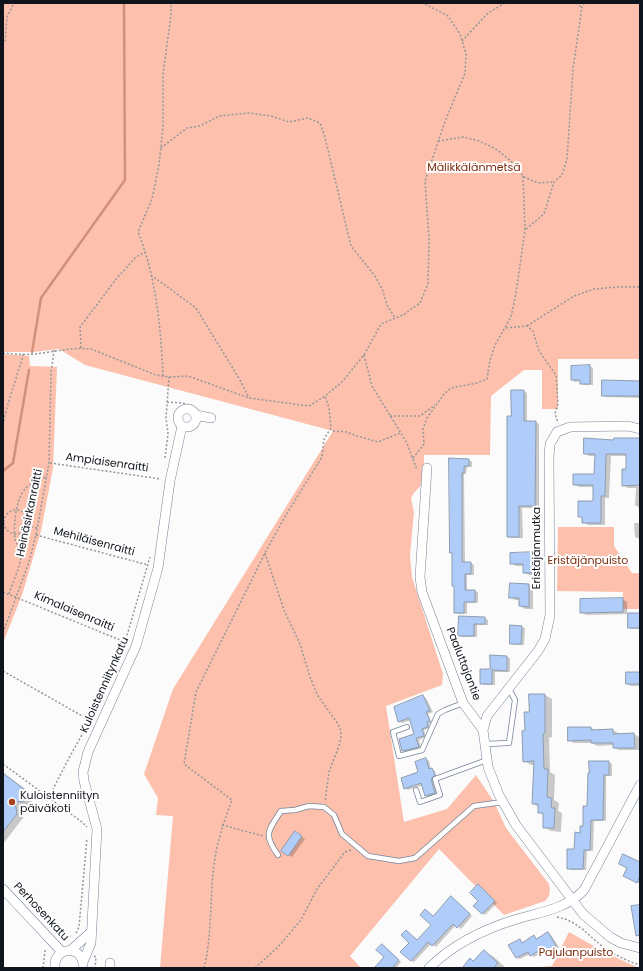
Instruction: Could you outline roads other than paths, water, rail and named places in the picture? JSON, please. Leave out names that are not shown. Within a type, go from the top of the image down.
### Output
[{"type":"street","points":[[190,409],[196,415],[196,421],[192,426],[184,429],[178,420],[181,411],[190,409]]},
{"type":"street","points":[[196,415],[211,418]]},
{"type":"street","name":"Eristäjänmutka","points":[[483,730],[487,716],[538,651],[545,639],[548,628],[550,615],[550,444],[557,432],[570,427],[628,426],[640,429]]},
{"type":"street","name":"Kuloistenniitynkatu","points":[[83,965],[91,943],[97,829],[83,772],[88,752],[136,646],[158,568],[170,481],[184,429]]},
{"type":"street","name":"Paaluttajantie","points":[[427,468],[420,577],[422,592],[463,703],[483,730],[490,774],[516,825],[583,914],[610,937],[621,943],[640,948]]},
{"type":"street","points":[[429,968],[439,958],[471,936],[496,926],[553,909],[572,901],[584,890],[640,785]]},
{"type":"street","name":"Perhosenkatu","points":[[3,889],[66,951],[79,954],[83,965]]},
{"type":"street","points":[[55,968],[56,959],[91,932]]},
{"type":"lane","points":[[485,744],[509,742],[515,700],[509,689]]},
{"type":"lane","points":[[407,727],[393,732],[399,756],[422,750],[438,714],[463,703]]},
{"type":"lane","points":[[416,790],[420,802],[440,795],[435,779],[487,760]]},
{"type":"lane","points":[[278,855],[269,843],[268,830],[281,811],[295,810],[309,806],[324,807],[334,815],[342,834],[368,856],[399,861],[415,858],[474,806],[503,802]]},
{"type":"waterway","points":[[32,352],[41,298],[125,180],[124,3]]},
{"type":"waterway","points":[[3,471],[13,463],[29,370]]},
{"type":"place","name":"Kuloistenniityn päiväkoti","points":[[12,802]]},
{"type":"park label","name":"Mälikkälänmetsä","points":[[474,168]]},
{"type":"park label","name":"Eristäjänpuisto","points":[[588,561]]},
{"type":"park label","name":"Pajulanpuisto","points":[[576,953]]}]
